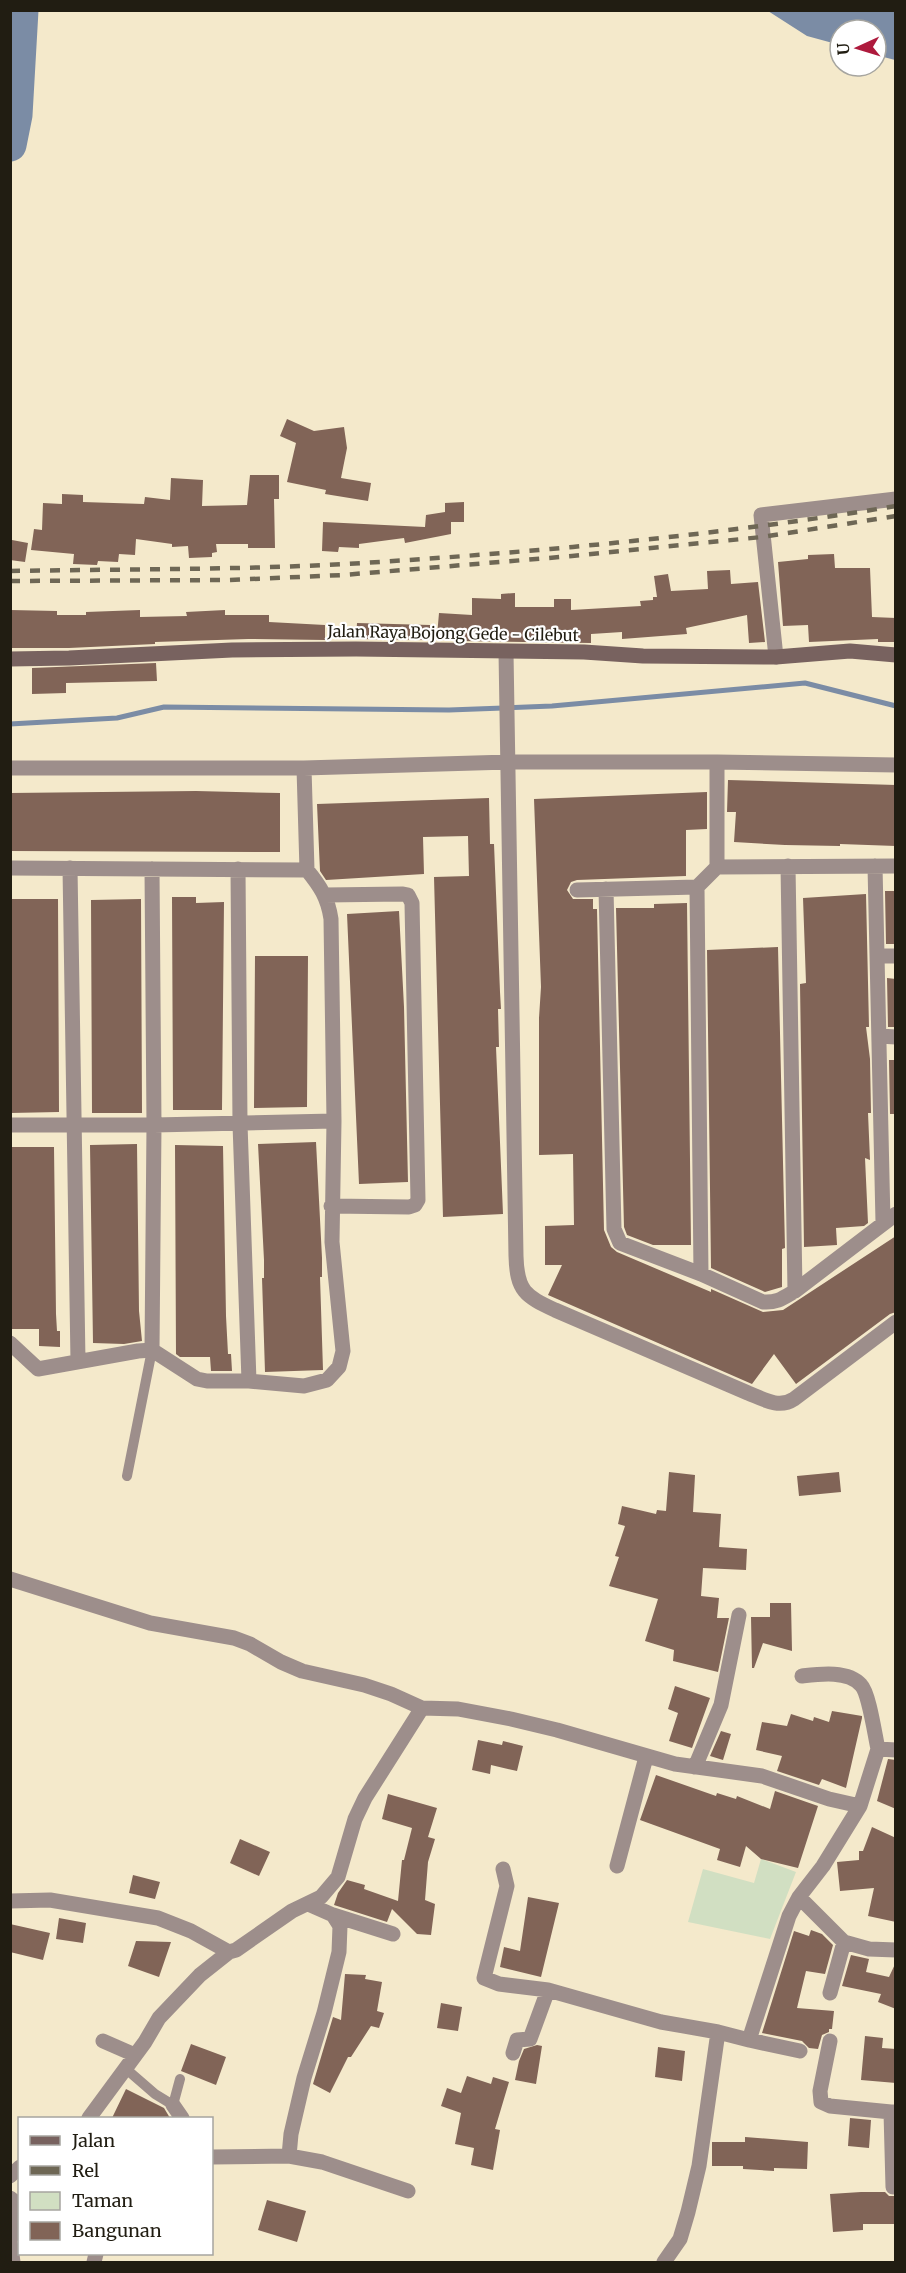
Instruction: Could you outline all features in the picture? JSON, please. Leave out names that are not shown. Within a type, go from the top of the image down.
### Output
[{"type":"main road","name":"Jalan Raya Bojong Gede - Cilebut","points":[[10,658],[69,658],[232,650],[584,652],[643,656],[777,657],[850,651],[896,655]]},
{"type":"street","points":[[777,657],[761,514],[896,499]]},
{"type":"street","points":[[506,652],[516,1271],[521,1288],[534,1299],[555,1310],[737,1389],[780,1404],[787,1404],[896,1322]]},
{"type":"street","points":[[10,768],[304,768],[509,762],[896,765]]},
{"type":"street","points":[[717,762],[717,867]]},
{"type":"street","points":[[10,1343],[38,1369],[152,1350],[197,1379],[304,1386],[327,1380],[339,1367],[343,1351],[332,1242],[334,1121],[331,919],[325,895],[307,870],[304,768]]},
{"type":"street","points":[[788,866],[795,1291]]},
{"type":"street","points":[[606,889],[616,1238],[627,1247],[701,1274],[763,1302],[773,1303],[795,1291],[889,1218],[888,1120],[879,1036],[875,866]]},
{"type":"street","points":[[577,890],[697,887],[717,867],[896,866]]},
{"type":"street","points":[[10,868],[307,870]]},
{"type":"street","points":[[70,868],[78,1361]]},
{"type":"street","points":[[152,868],[154,1125],[152,1350]]},
{"type":"street","points":[[238,869],[240,1124],[249,1381]]},
{"type":"street","points":[[697,887],[701,1274]]},
{"type":"street","points":[[325,895],[403,894],[408,895],[412,903],[417,1203],[409,1207],[332,1206]]},
{"type":"street","points":[[877,956],[896,956]]},
{"type":"street","points":[[879,1036],[896,1037]]},
{"type":"street","points":[[10,1125],[240,1124],[334,1121]]},
{"type":"street","points":[[10,1579],[150,1623],[234,1638],[302,1671],[373,1688],[422,1708],[458,1708],[511,1719],[646,1757],[695,1767],[762,1776],[829,1799],[860,1806]]},
{"type":"street","points":[[695,1767],[721,1705],[740,1616]]},
{"type":"street","points":[[748,2040],[784,1931],[799,1897],[824,1866],[860,1806],[878,1749],[866,1695],[861,1685],[851,1679],[829,1674],[802,1676]]},
{"type":"street","points":[[90,2117],[159,2018],[200,1975],[229,1952],[236,1950],[292,1911],[321,1897],[338,1877],[355,1819],[365,1798],[422,1708]]},
{"type":"street","points":[[878,1749],[896,1750]]},
{"type":"street","points":[[617,1866],[646,1757]]},
{"type":"street","points":[[503,1869],[507,1886],[484,1978],[499,1984],[548,1990],[636,2016],[800,2051]]},
{"type":"street","points":[[799,1897],[844,1942],[869,1949],[896,1950]]},
{"type":"street","points":[[10,1901],[50,1900],[158,1918],[191,1931],[229,1952]]},
{"type":"street","points":[[308,1904],[333,1915],[393,1934]]},
{"type":"street","points":[[289,2156],[291,2134],[304,2078],[324,2013],[339,1952],[340,1926],[333,1915]]},
{"type":"street","points":[[830,1993],[844,1942]]},
{"type":"street","points":[[513,2053],[517,2040],[530,2039],[548,1990]]},
{"type":"street","points":[[664,2262],[680,2239],[699,2166],[718,2032]]},
{"type":"street","points":[[103,2041],[135,2055]]},
{"type":"street","points":[[830,2041],[820,2091],[821,2102],[830,2106],[893,2112],[893,2187]]},
{"type":"street","points":[[173,2105],[181,2117]]},
{"type":"street","points":[[213,2157],[289,2156],[322,2162],[408,2191]]},
{"type":"street","points":[[12,2257],[10,2241],[18,2216]]},
{"type":"lane","points":[[127,1476],[152,1350]]},
{"type":"lane","points":[[125,2068],[155,2094],[173,2105],[180,2079]]},
{"type":"green space","points":[[761,1859],[796,1872],[770,1939],[688,1922],[703,1869],[754,1883]]},
{"type":"water","points":[[768,11],[895,11],[895,60],[888,58],[888,18],[828,18],[828,42],[807,36]]},
{"type":"building","points":[[287,419],[314,431],[344,427],[347,448],[341,478],[371,483],[368,501],[325,494],[326,490],[287,482],[296,443],[280,436]]},
{"type":"building","points":[[250,475],[279,475],[279,499],[274,499],[275,548],[248,548],[248,544],[216,544],[217,552],[212,553],[212,557],[189,558],[188,546],[172,547],[172,544],[136,539],[135,555],[119,554],[118,562],[98,561],[97,565],[73,564],[74,554],[31,550],[34,529],[42,530],[43,503],[62,504],[62,494],[83,495],[83,502],[144,504],[145,497],[170,500],[171,478],[203,480],[202,506],[247,505]]},
{"type":"building","points":[[464,502],[464,522],[451,522],[451,534],[405,543],[404,538],[359,544],[359,548],[339,547],[338,552],[322,551],[323,522],[425,527],[426,515],[445,512],[445,503]]},
{"type":"building","points":[[12,540],[28,543],[25,562],[10,560]]},
{"type":"building","points":[[834,554],[835,568],[870,568],[872,617],[896,618],[896,642],[878,642],[878,639],[809,642],[808,625],[783,626],[778,562],[808,559],[808,555]]},
{"type":"building","points":[[730,570],[731,584],[758,582],[765,642],[749,643],[747,615],[686,628],[687,634],[622,639],[622,632],[591,634],[591,643],[459,641],[459,637],[437,636],[439,613],[472,615],[472,598],[501,599],[501,594],[515,593],[515,607],[554,607],[554,599],[571,599],[571,610],[641,606],[640,601],[653,600],[653,597],[657,597],[654,576],[668,574],[671,591],[708,589],[707,571]]},
{"type":"building","points":[[10,610],[57,611],[57,615],[86,615],[86,612],[140,610],[140,617],[187,616],[186,612],[225,610],[225,615],[269,615],[269,622],[325,625],[325,640],[248,639],[69,648],[10,648]]},
{"type":"building","points":[[357,623],[430,625],[430,640],[356,639]]},
{"type":"building","points":[[156,663],[157,681],[66,683],[66,693],[32,694],[32,668]]},
{"type":"building","points":[[728,780],[896,785],[896,846],[734,842],[736,812],[727,812]]},
{"type":"building","points":[[196,791],[280,793],[280,852],[10,851],[10,793]]},
{"type":"building","points":[[707,792],[707,829],[686,830],[686,876],[577,880],[571,882],[567,890],[573,899],[593,899],[593,909],[597,909],[604,1230],[611,1247],[617,1252],[763,1312],[783,1310],[896,1236],[896,1312],[890,1314],[796,1384],[774,1354],[752,1384],[548,1295],[562,1265],[545,1265],[545,1226],[574,1225],[573,1154],[539,1155],[541,987],[534,799]]},
{"type":"building","points":[[489,798],[490,844],[494,844],[501,1009],[498,1009],[499,1047],[496,1047],[503,1214],[443,1217],[434,877],[469,876],[468,836],[423,837],[424,874],[326,880],[320,871],[317,804]]},
{"type":"building","points":[[885,891],[896,891],[896,944],[886,944]]},
{"type":"building","points":[[866,894],[869,1027],[866,1027],[870,1059],[871,1113],[868,1113],[870,1160],[865,1158],[868,1223],[864,1226],[836,1228],[837,1245],[804,1247],[800,984],[806,983],[803,898]]},
{"type":"building","points":[[172,897],[196,897],[196,903],[224,902],[222,1110],[173,1110]]},
{"type":"building","points":[[10,899],[58,899],[59,1112],[10,1113]]},
{"type":"building","points":[[141,899],[142,1113],[92,1113],[91,900]]},
{"type":"building","points":[[687,903],[691,1245],[653,1245],[627,1235],[624,1227],[616,908],[654,908],[654,904]]},
{"type":"building","points":[[399,911],[404,1007],[408,1182],[359,1184],[347,914]]},
{"type":"building","points":[[778,947],[785,1248],[782,1249],[782,1287],[765,1292],[711,1268],[707,950]]},
{"type":"building","points":[[255,956],[308,956],[307,1107],[254,1108]]},
{"type":"building","points":[[887,978],[896,979],[896,1027],[888,1027]]},
{"type":"building","points":[[889,1060],[896,1060],[896,1114],[890,1114]]},
{"type":"building","points":[[316,1142],[322,1258],[322,1277],[320,1277],[323,1370],[265,1372],[262,1278],[264,1278],[264,1260],[258,1144]]},
{"type":"building","points":[[137,1144],[139,1311],[142,1341],[124,1344],[93,1343],[90,1145]]},
{"type":"building","points":[[175,1145],[223,1146],[226,1316],[228,1354],[231,1354],[232,1371],[211,1371],[210,1357],[180,1357],[176,1354]]},
{"type":"building","points":[[10,1147],[54,1147],[56,1314],[57,1331],[60,1331],[60,1347],[39,1346],[39,1329],[10,1329]]},
{"type":"building","points":[[669,1472],[695,1475],[693,1512],[721,1514],[719,1547],[747,1549],[746,1570],[703,1568],[701,1596],[719,1598],[717,1618],[729,1618],[718,1672],[673,1661],[674,1650],[645,1641],[658,1599],[609,1586],[619,1557],[615,1556],[625,1526],[618,1524],[622,1506],[656,1514],[657,1510],[666,1511]]},
{"type":"building","points":[[839,1472],[841,1492],[799,1496],[797,1476]]},
{"type":"building","points":[[770,1603],[791,1603],[792,1651],[763,1643],[754,1668],[752,1668],[751,1617],[770,1617]]},
{"type":"building","points":[[675,1686],[710,1698],[692,1748],[669,1741],[678,1713],[668,1709]]},
{"type":"building","points":[[832,1711],[862,1716],[846,1788],[822,1779],[819,1785],[777,1771],[782,1756],[756,1750],[762,1722],[787,1726],[791,1714],[813,1721],[814,1717],[829,1722]]},
{"type":"building","points":[[721,1731],[731,1734],[723,1760],[710,1756]]},
{"type":"building","points":[[478,1740],[502,1745],[503,1741],[523,1746],[517,1771],[491,1765],[490,1774],[472,1770]]},
{"type":"building","points":[[888,1759],[896,1760],[896,1809],[877,1801]]},
{"type":"building","points":[[656,1775],[716,1796],[717,1793],[736,1799],[737,1796],[770,1809],[775,1791],[818,1806],[798,1868],[761,1859],[746,1846],[740,1867],[717,1860],[720,1849],[640,1820]]},
{"type":"building","points":[[388,1794],[437,1808],[428,1837],[435,1839],[428,1862],[425,1900],[435,1904],[431,1935],[417,1934],[392,1909],[387,1922],[334,1905],[338,1893],[347,1880],[365,1885],[364,1889],[398,1901],[402,1860],[404,1860],[412,1828],[382,1819]]},
{"type":"building","points":[[872,1827],[896,1838],[896,1922],[868,1916],[874,1888],[840,1891],[837,1862],[859,1860],[859,1851],[863,1851]]},
{"type":"building","points":[[240,1839],[270,1852],[259,1876],[230,1863]]},
{"type":"building","points":[[133,1875],[160,1882],[155,1899],[129,1893]]},
{"type":"building","points":[[528,1897],[559,1903],[541,1977],[500,1967],[504,1947],[520,1951]]},
{"type":"building","points":[[59,1918],[86,1923],[83,1943],[56,1939]]},
{"type":"building","points":[[10,1924],[50,1933],[43,1960],[10,1952]]},
{"type":"building","points":[[811,1930],[822,1934],[833,1945],[825,1974],[806,1971],[797,2008],[834,2011],[832,2029],[822,2035],[818,2049],[809,2048],[802,2041],[762,2033],[794,1931],[809,1936]]},
{"type":"building","points":[[136,1941],[171,1942],[159,1977],[128,1966]]},
{"type":"building","points":[[851,1955],[869,1959],[866,1972],[889,1977],[896,1962],[896,2009],[878,2002],[881,1994],[842,1986]]},
{"type":"building","points":[[345,1974],[366,1975],[365,1979],[382,1982],[377,2011],[384,2013],[379,2028],[371,2026],[351,2057],[348,2057],[330,2093],[313,2084],[333,2017],[341,2020]]},
{"type":"building","points":[[441,2003],[462,2007],[458,2031],[437,2028]]},
{"type":"building","points":[[865,2036],[883,2038],[882,2048],[896,2049],[896,2083],[861,2080]]},
{"type":"building","points":[[191,2044],[226,2057],[216,2085],[181,2071]]},
{"type":"building","points":[[537,2045],[542,2046],[536,2084],[515,2080],[524,2049]]},
{"type":"building","points":[[658,2047],[685,2051],[682,2081],[655,2077]]},
{"type":"building","points":[[467,2076],[491,2084],[493,2077],[509,2082],[495,2129],[500,2130],[493,2170],[471,2165],[474,2148],[455,2144],[461,2113],[441,2106],[447,2088],[461,2093]]},
{"type":"building","points":[[126,2089],[164,2108],[169,2117],[112,2117]]},
{"type":"building","points":[[850,2118],[871,2120],[869,2148],[848,2146]]},
{"type":"building","points":[[745,2137],[808,2142],[807,2169],[774,2168],[774,2171],[743,2169],[743,2166],[712,2166],[712,2142],[745,2142]]},
{"type":"building","points":[[885,2192],[889,2196],[896,2196],[896,2224],[863,2224],[863,2230],[833,2232],[830,2194]]},
{"type":"building","points":[[267,2200],[306,2211],[297,2242],[258,2230]]},
{"type":"waterway","points":[[10,145],[16,115],[22,10]]},
{"type":"waterway","points":[[10,724],[117,718],[164,707],[449,710],[552,706],[805,683],[896,706]]},
{"type":"railway","points":[[10,571],[262,567],[415,560],[691,535],[896,506]]},
{"type":"railway","points":[[10,581],[229,580],[343,575],[762,537],[896,516]]}]
